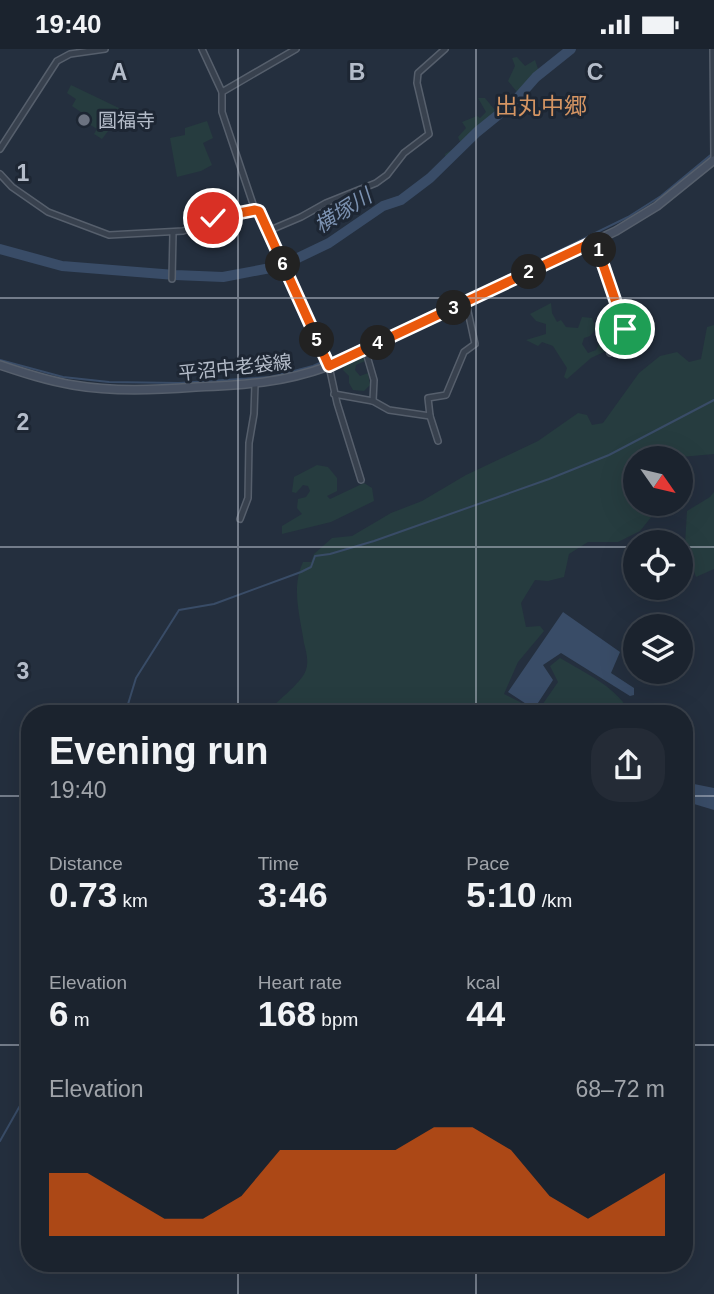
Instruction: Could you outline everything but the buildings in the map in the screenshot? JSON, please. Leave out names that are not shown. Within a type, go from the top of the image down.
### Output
[{"type":"main road","name":"平沼中老袋線","points":[[0,365],[61,383],[102,388],[162,390],[255,384],[305,375],[616,231],[657,206],[714,159]]},
{"type":"street","points":[[0,149],[57,61],[70,54],[105,49]]},
{"type":"street","points":[[202,49],[222,92],[222,112],[255,210],[261,215],[329,366],[334,394],[361,480]]},
{"type":"street","points":[[222,92],[296,49]]},
{"type":"street","points":[[268,231],[376,183],[387,175],[404,153],[423,141],[429,134],[417,83],[418,73],[445,49]]},
{"type":"street","points":[[713,49],[714,159]]},
{"type":"street","points":[[0,174],[12,187],[48,212],[98,232],[117,235],[173,233],[193,228],[213,218],[255,210]]},
{"type":"street","points":[[172,279],[173,233]]},
{"type":"street","points":[[595,241],[625,329],[610,353]]},
{"type":"street","points":[[439,441],[430,416],[428,398],[446,394],[464,352],[476,341],[466,302]]},
{"type":"street","points":[[365,349],[373,380],[373,401]]},
{"type":"street","points":[[240,519],[248,498],[249,443],[255,384]]},
{"type":"street","points":[[334,394],[373,401],[389,410],[430,416]]},
{"type":"green space","points":[[517,57],[525,66],[535,60],[540,75],[530,86],[524,88],[511,104],[480,127],[469,144],[453,159],[446,160],[445,154],[461,144],[458,137],[466,128],[462,122],[477,116],[480,118],[486,112],[478,98],[485,98],[494,109],[505,104],[517,92],[508,81],[515,66],[512,58]]},
{"type":"green space","points":[[71,85],[121,109],[121,114],[102,139],[94,134],[97,129],[84,121],[87,116],[72,106],[76,99],[67,93]]},
{"type":"green space","points":[[207,121],[213,138],[203,143],[212,165],[201,171],[177,177],[170,138],[185,135],[185,128]]},
{"type":"green space","points":[[551,303],[557,322],[561,320],[566,327],[578,328],[582,317],[592,318],[596,329],[584,338],[582,344],[588,353],[604,342],[608,345],[608,350],[591,358],[567,379],[564,377],[567,368],[553,346],[542,342],[538,346],[526,340],[546,334],[546,324],[536,321],[530,314]]},
{"type":"green space","points":[[714,325],[714,454],[693,456],[693,446],[623,446],[623,516],[652,516],[641,530],[623,530],[623,540],[618,542],[588,542],[569,554],[564,577],[548,581],[535,580],[521,603],[526,627],[540,626],[544,631],[518,662],[504,694],[523,705],[275,705],[299,681],[307,667],[297,592],[299,572],[303,562],[311,562],[314,554],[332,538],[352,536],[391,513],[422,501],[466,475],[538,441],[578,413],[587,415],[592,425],[603,423],[639,373],[660,356],[677,352],[689,362],[701,359],[707,327]]},
{"type":"green space","points":[[362,356],[365,361],[356,365],[355,370],[360,376],[368,373],[370,385],[364,391],[353,390],[349,376],[343,370],[344,365],[355,357]]},
{"type":"green space","points":[[317,465],[328,467],[337,478],[337,491],[327,496],[330,499],[364,483],[372,488],[374,501],[331,522],[282,534],[282,526],[302,514],[297,508],[298,499],[306,497],[310,491],[308,486],[303,485],[296,493],[292,492],[294,477]]},
{"type":"green space","points":[[714,492],[714,569],[696,577],[693,568],[693,530],[686,530],[687,516],[693,516],[693,507]]},
{"type":"green space","points":[[560,658],[590,675],[626,705],[542,705],[558,682],[550,666]]},
{"type":"water","points":[[563,612],[620,652],[611,673],[623,681],[623,684],[634,688],[634,695],[630,696],[561,653],[543,665],[553,680],[537,705],[528,705],[508,692]]},
{"type":"water","points":[[693,784],[714,788],[714,810],[693,804]]},
{"type":"waterway","name":"横塚川","points":[[0,249],[62,266],[175,275],[223,277],[281,266],[329,243],[383,206],[401,200],[430,178],[477,132],[513,103],[536,77],[571,49]]},
{"type":"waterway","points":[[0,360],[63,377],[109,382],[179,383],[271,377],[313,366],[407,325],[628,217],[661,196],[713,153]]},
{"type":"waterway","points":[[128,705],[136,678],[179,610],[214,604],[301,572],[311,567],[315,556],[374,541],[549,479],[609,455],[714,400]]},
{"type":"waterway","points":[[0,1141],[21,1104]]},
{"type":"place","name":"圓福寺","points":[[84,120]]},
{"type":"district","name":"出丸中郷","points":[[541,106]]},
{"type":"route","points":[[213,218],[259,211],[329,366],[595,241],[625,329]]}]
